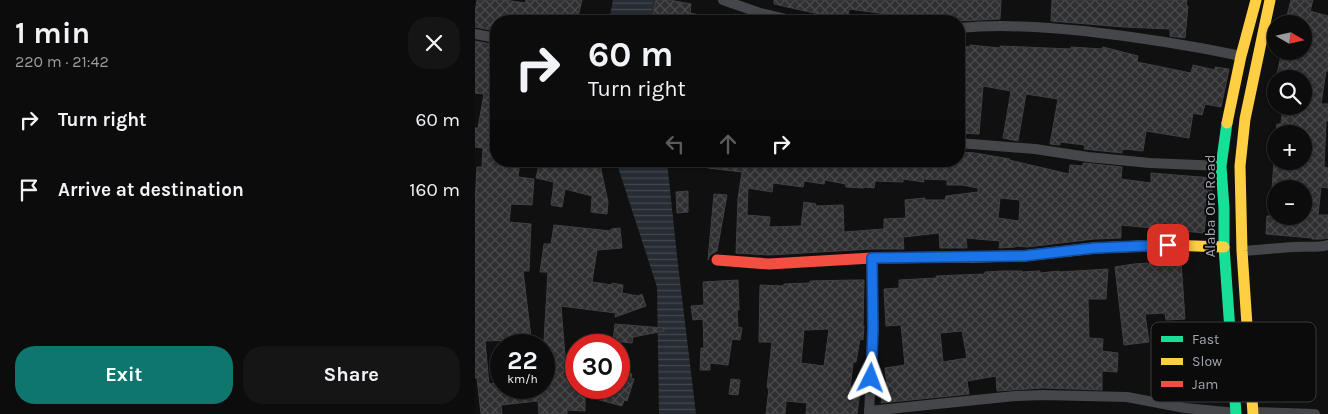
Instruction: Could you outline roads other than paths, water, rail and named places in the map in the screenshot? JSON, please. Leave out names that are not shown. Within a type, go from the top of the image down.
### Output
[{"type":"main road","name":"Alaba Oro Road","points":[[1230,322],[1223,247],[1224,208],[1221,166],[1230,106],[1256,0]]},
{"type":"main road","name":"Alaba Oro Road","points":[[1247,322],[1242,251],[1240,166],[1245,119],[1271,0]]},
{"type":"main road","points":[[717,260],[769,264],[872,258],[1023,256],[1095,248],[1168,245],[1223,247]]},
{"type":"street","points":[[723,0],[769,15]]},
{"type":"street","points":[[965,27],[985,25],[1029,26],[1133,37],[1241,56]]},
{"type":"street","points":[[475,34],[490,37]]},
{"type":"street","points":[[965,143],[1035,149],[1141,162],[1221,166]]},
{"type":"street","points":[[1242,251],[1328,245]]},
{"type":"street","points":[[872,258],[873,329],[869,413],[1015,396],[1127,397],[1151,402]]},
{"type":"street","points":[[1153,402],[1236,414]]},
{"type":"street","points":[[1253,413],[1315,414]]},
{"type":"waterway","points":[[654,15],[655,0]]}]
